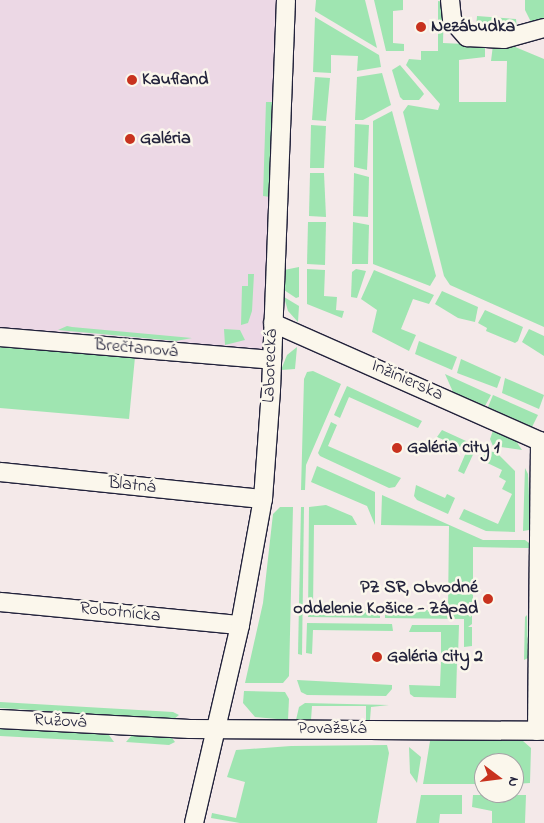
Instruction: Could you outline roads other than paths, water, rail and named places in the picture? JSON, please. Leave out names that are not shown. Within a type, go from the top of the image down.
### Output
[{"type":"street","name":"Laborecká","points":[[194,823],[240,625],[263,499],[272,360],[286,0]]},
{"type":"street","points":[[450,0],[452,20],[467,36],[504,39],[544,28]]},
{"type":"street","name":"Inžinierska","points":[[273,323],[542,442],[541,731]]},
{"type":"street","name":"Brečtanová","points":[[0,337],[272,360]]},
{"type":"street","name":"Blatná","points":[[0,472],[263,499]]},
{"type":"street","name":"Robotnícka","points":[[0,602],[240,625]]},
{"type":"street","name":"Ružová","points":[[0,719],[119,725]]},
{"type":"street","name":"Považská","points":[[119,725],[541,731]]},
{"type":"place","name":"Nezábudka","points":[[421,27]]},
{"type":"place","name":"Kaufland","points":[[132,80]]},
{"type":"place","name":"Galéria","points":[[130,139]]},
{"type":"place","name":"Galéria city 1","points":[[397,448]]},
{"type":"place","name":"PZ SR, Obvodné oddelenie Košice - Západ","points":[[488,599]]},
{"type":"place","name":"Galéria city 2","points":[[377,657]]}]
